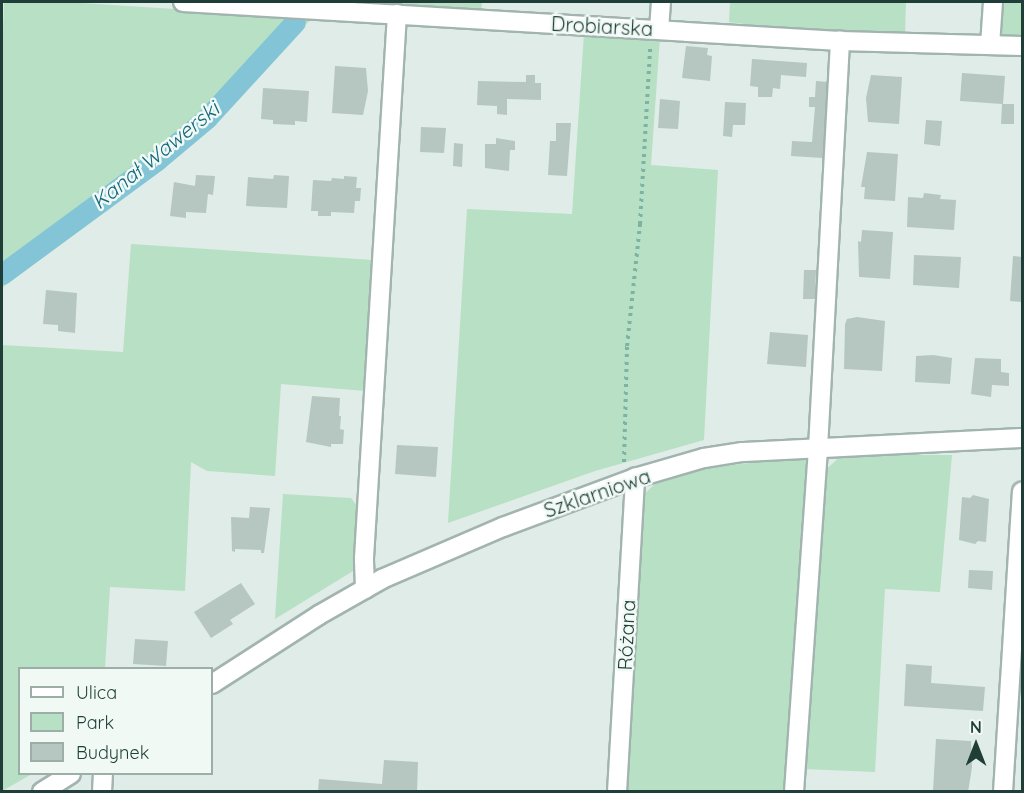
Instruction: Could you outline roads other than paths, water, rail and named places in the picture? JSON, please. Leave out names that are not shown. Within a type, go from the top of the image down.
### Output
[{"type":"street","name":"Drobiarska","points":[[183,2],[285,4],[397,14],[840,41],[1023,46]]},
{"type":"street","points":[[655,29],[661,2]]},
{"type":"street","points":[[990,45],[993,2]]},
{"type":"street","points":[[365,589],[364,558],[397,14]]},
{"type":"street","points":[[794,792],[818,448],[840,41]]},
{"type":"street","name":"Szklarniowa","points":[[213,683],[319,615],[365,589],[503,527],[629,481],[704,458],[742,452],[1023,438]]},
{"type":"street","name":"Różana","points":[[617,792],[629,481]]},
{"type":"street","points":[[1003,792],[1023,492]]},
{"type":"street","points":[[42,792],[69,775]]},
{"type":"street","points":[[102,792],[103,775]]},
{"type":"waterway","name":"Kanał Wawerski","points":[[2,274],[157,160],[207,118],[295,22]]}]
